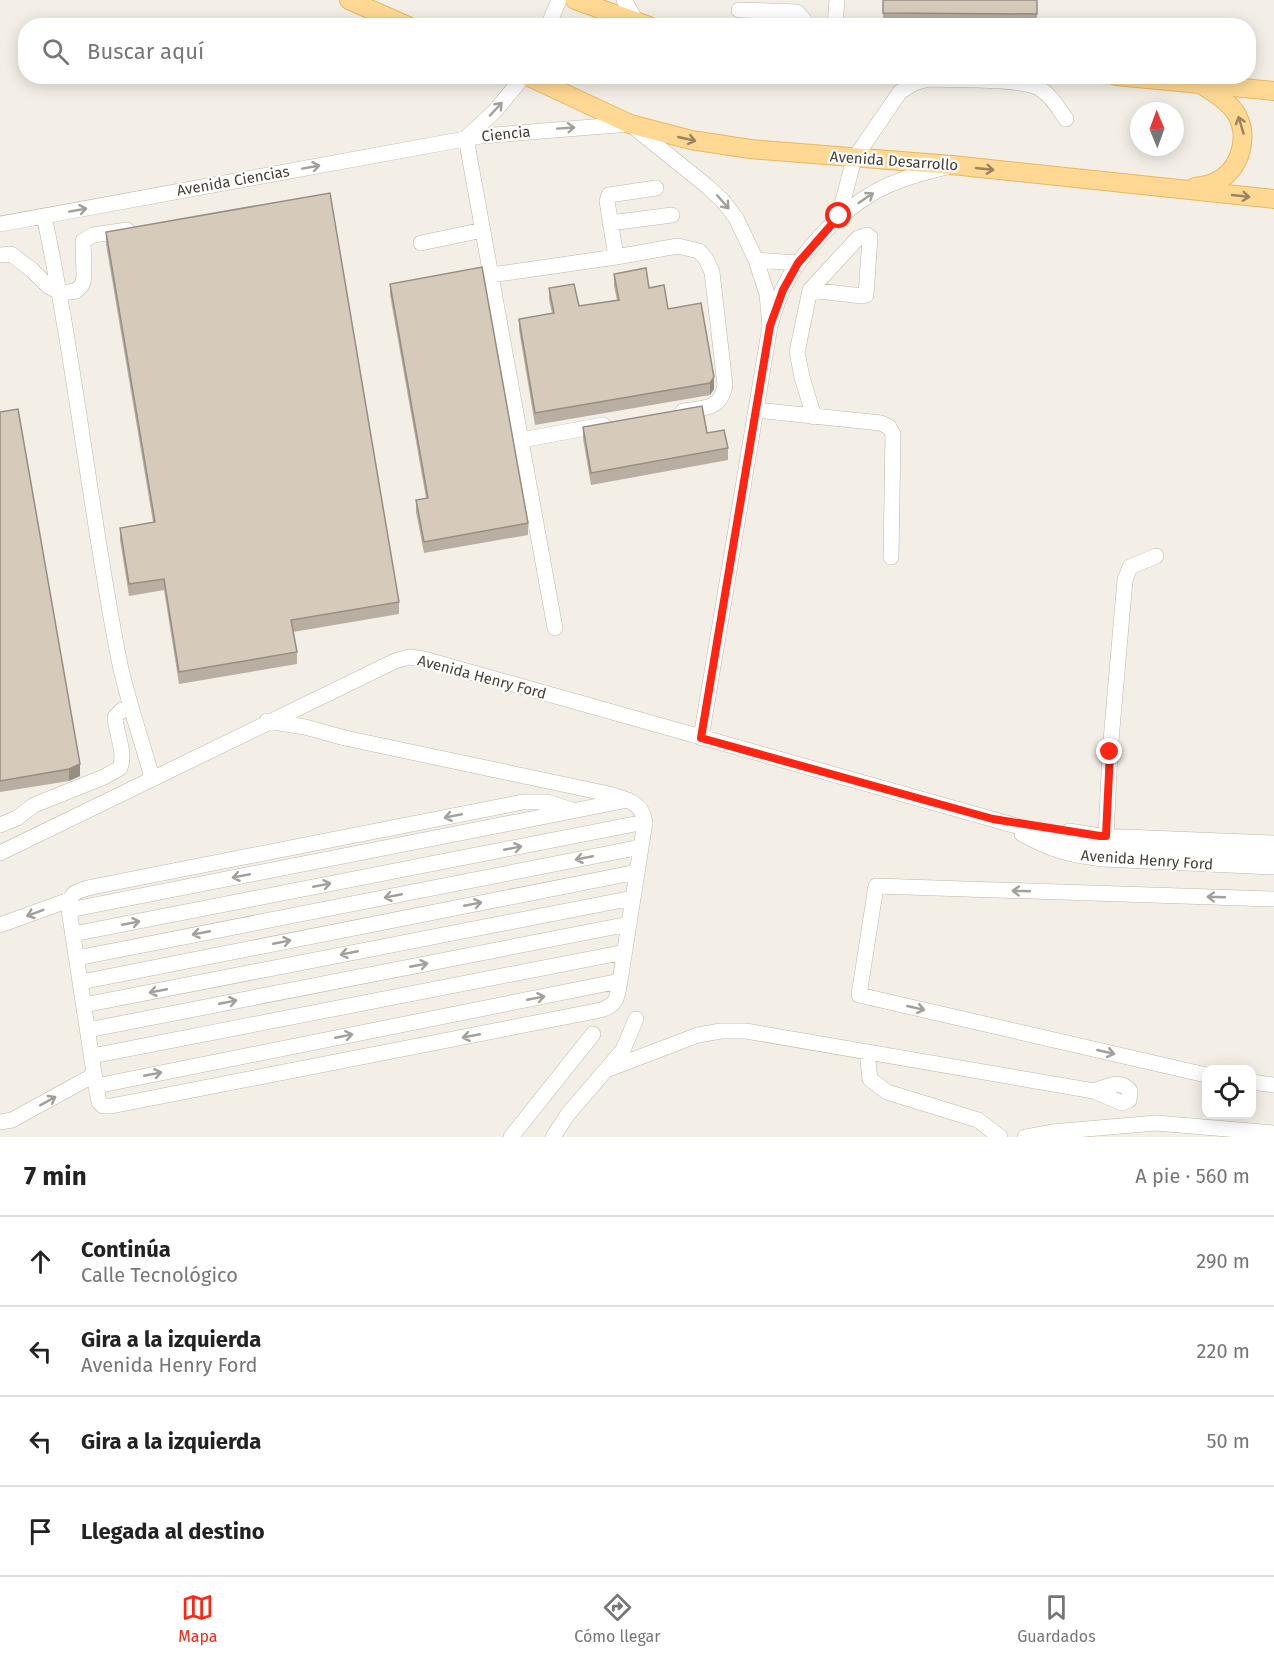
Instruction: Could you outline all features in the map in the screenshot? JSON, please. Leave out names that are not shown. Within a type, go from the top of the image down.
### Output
[{"type":"main road","points":[[349,0],[390,18]]},
{"type":"main road","points":[[575,0],[625,18]]},
{"type":"main road","name":"Avenida Desarrollo","points":[[542,84],[630,124],[691,140],[750,149],[951,165],[1274,199]]},
{"type":"main road","points":[[1192,84],[1274,91]]},
{"type":"main road","points":[[1184,189],[1215,183],[1234,168],[1242,147],[1244,131],[1237,114],[1225,101],[1202,85]]},
{"type":"street","points":[[551,18],[559,0]]},
{"type":"street","points":[[624,0],[638,18]]},
{"type":"street","points":[[836,18],[837,0]]},
{"type":"street","points":[[739,10],[797,12],[802,18]]},
{"type":"street","name":"Ciencia","points":[[466,138],[495,111],[518,84]]},
{"type":"street","points":[[839,216],[854,159],[900,92],[912,84]]},
{"type":"street","points":[[1024,84],[1038,88],[1050,96],[1066,119]]},
{"type":"street","points":[[630,124],[723,201],[736,219],[756,260],[767,294],[770,326]]},
{"type":"street","name":"Ciencia","points":[[466,138],[630,124]]},
{"type":"street","points":[[466,138],[555,628]]},
{"type":"street","name":"Avenida Ciencias","points":[[0,224],[466,138]]},
{"type":"street","points":[[701,738],[770,326],[783,290],[798,263],[839,216],[874,192],[919,174],[951,165]]},
{"type":"street","points":[[615,257],[607,201],[609,195],[656,188]]},
{"type":"street","points":[[610,223],[672,215]]},
{"type":"street","points":[[44,216],[61,293],[83,446],[118,656],[152,778]]},
{"type":"street","points":[[0,255],[11,254],[48,286],[61,293],[76,291],[82,285],[84,277],[83,242],[87,237],[145,227]]},
{"type":"street","points":[[421,243],[483,230]]},
{"type":"street","points":[[810,290],[866,295],[870,237],[867,235],[858,238],[810,290],[797,352],[814,417]]},
{"type":"street","points":[[491,275],[678,246],[699,251],[712,272],[724,385],[723,395],[718,402],[709,407],[674,413]]},
{"type":"street","points":[[756,260],[798,263]]},
{"type":"street","points":[[756,410],[881,423],[889,427],[893,434],[891,557]]},
{"type":"street","points":[[521,440],[615,423]]},
{"type":"street","points":[[1106,836],[1110,752],[1125,580],[1130,567],[1156,556]]},
{"type":"street","name":"Avenida Henry Ford","points":[[0,853],[267,721],[395,661],[409,657],[424,659],[1092,846],[1274,856]]},
{"type":"street","points":[[0,825],[16,818],[34,805],[104,777],[120,768],[123,756],[115,717],[122,710],[132,709]]},
{"type":"street","points":[[69,905],[95,1080],[99,1102],[103,1106],[602,1011],[612,1006],[616,1000],[620,981],[645,822],[639,806],[609,794],[345,738],[305,727],[267,721]]},
{"type":"street","points":[[0,925],[69,905],[628,800]]},
{"type":"street","name":"Avenida Henry Ford","points":[[993,819],[1106,836],[1274,843]]},
{"type":"street","name":"Avenida Henry Ford","points":[[993,819],[1049,849],[1076,856],[1274,867]]},
{"type":"street","points":[[73,934],[645,822]]},
{"type":"street","points":[[77,958],[641,847]]},
{"type":"street","points":[[81,982],[637,872]]},
{"type":"street","points":[[1202,1074],[859,995],[876,886],[1274,899]]},
{"type":"street","points":[[84,1005],[633,898]]},
{"type":"street","points":[[88,1030],[629,924]]},
{"type":"street","points":[[92,1056],[625,952]]},
{"type":"street","points":[[0,1122],[12,1120],[95,1080],[620,981]]},
{"type":"street","points":[[553,1137],[568,1114],[623,1050],[636,1019]]},
{"type":"street","points":[[606,1070],[698,1035],[721,1031],[746,1031],[1094,1091]]},
{"type":"street","points":[[511,1137],[593,1034]]},
{"type":"street","points":[[867,1052],[870,1079],[887,1092],[978,1120],[999,1137]]},
{"type":"street","points":[[1256,1083],[1274,1085]]},
{"type":"street","points":[[1025,1137],[1052,1132],[1156,1123],[1224,1122],[1274,1133]]},
{"type":"building","points":[[883,0],[1037,0],[1037,14],[883,13]]},
{"type":"building","points":[[330,193],[399,602],[291,620],[297,652],[179,672],[164,579],[129,584],[120,528],[155,522],[106,232]]},
{"type":"building","points":[[482,267],[528,523],[424,542],[416,500],[428,498],[390,284]]},
{"type":"building","points":[[646,268],[649,288],[664,285],[668,309],[701,303],[714,377],[710,383],[535,413],[519,319],[554,313],[549,288],[574,284],[579,306],[619,300],[614,274]]},
{"type":"building","points":[[702,406],[707,433],[724,430],[728,448],[591,473],[583,427]]},
{"type":"building","points":[[18,409],[80,764],[69,769],[0,781],[0,412]]},
{"type":"route","points":[[839,216],[798,263],[783,290],[770,326],[701,738],[993,819],[1100,836],[1106,836],[1110,752]]}]
